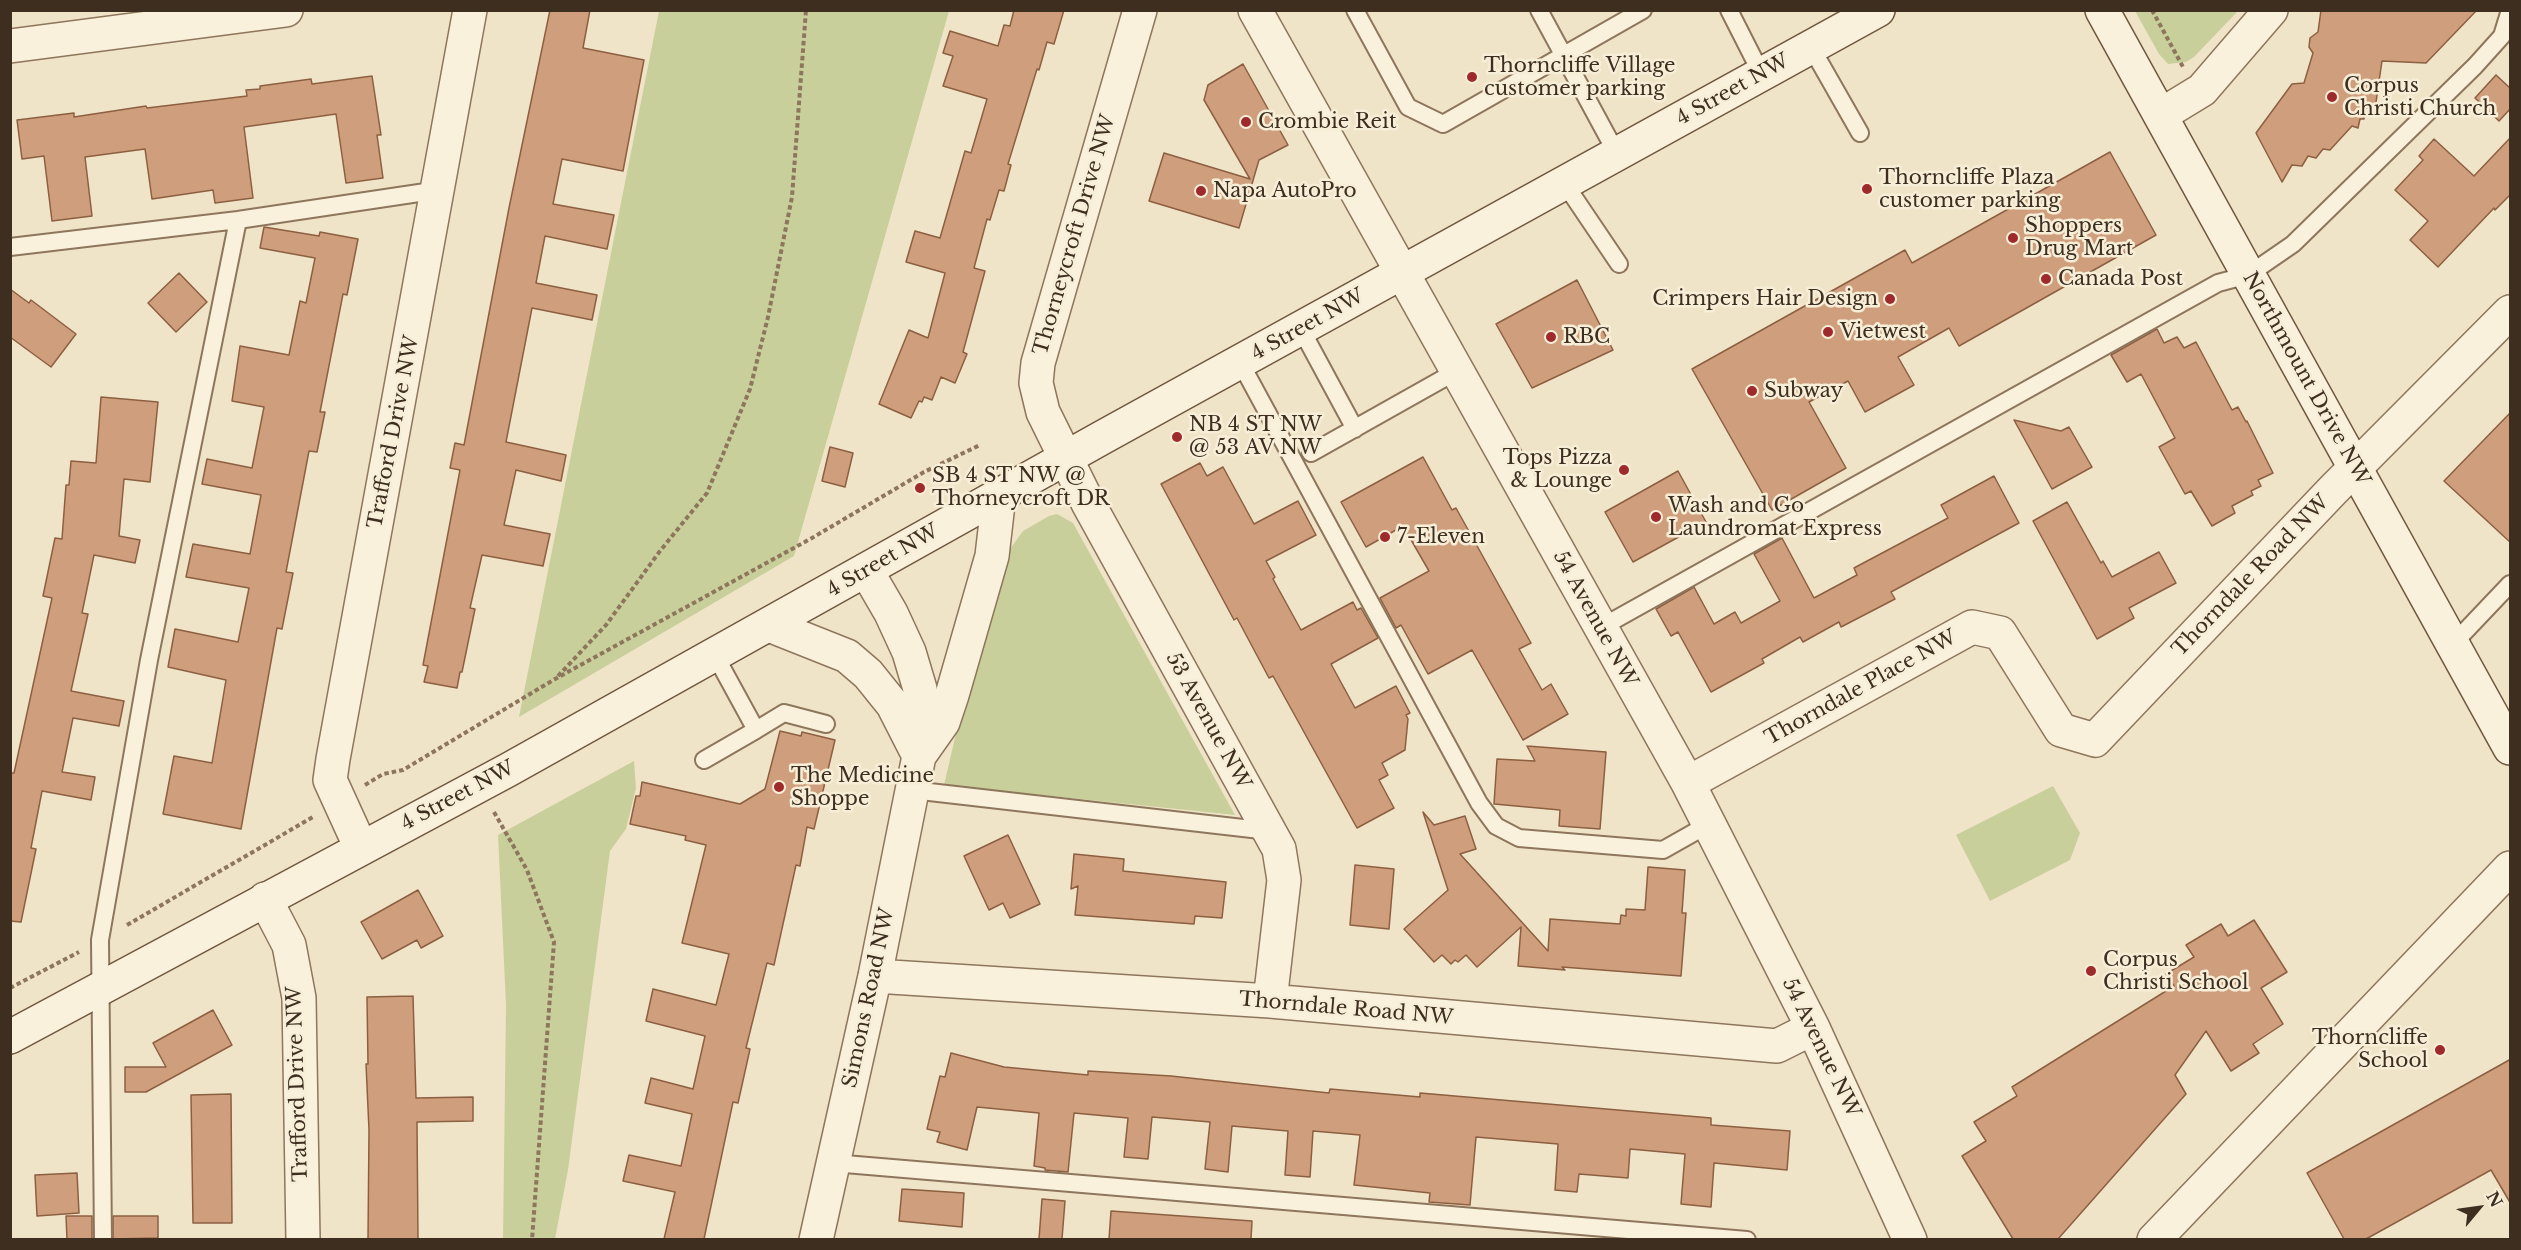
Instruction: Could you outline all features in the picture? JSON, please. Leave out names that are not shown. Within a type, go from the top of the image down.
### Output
[{"type":"street","points":[[10,46],[286,10]]},
{"type":"street","name":"Trafford Drive NW","points":[[361,848],[330,780],[470,10]]},
{"type":"street","name":"Thorneycroft Drive NW","points":[[1065,458],[1043,412],[1036,382],[1038,363],[1140,10]]},
{"type":"street","name":"54 Avenue NW","points":[[1254,10],[1455,372],[1688,783],[1813,1028],[1910,1239]]},
{"type":"street","name":"4 Street NW","points":[[10,1036],[480,785],[616,708],[770,626],[1065,458],[1878,10]]},
{"type":"street","name":"Northmount Drive NW","points":[[2102,10],[2511,748]]},
{"type":"street","points":[[2161,115],[2202,90],[2271,10]]},
{"type":"street","name":"Thorndale Road NW","points":[[2095,740],[2511,312]]},
{"type":"street","name":"53 Avenue NW","points":[[1065,458],[1279,849],[1284,880],[1270,1001]]},
{"type":"street","name":"Simons Road NW","points":[[919,756],[943,722],[952,694],[992,556],[999,495]]},
{"type":"street","name":"Simons Road NW","points":[[816,1239],[875,976],[919,756],[920,689],[909,652],[891,613],[866,570]]},
{"type":"street","points":[[770,626],[847,656],[861,668],[893,705],[919,756]]},
{"type":"street","name":"Thorndale Place NW","points":[[1688,783],[1972,627],[2000,633],[2061,730],[2095,740]]},
{"type":"street","points":[[2154,1239],[2511,868]]},
{"type":"street","name":"Trafford Drive NW","points":[[265,899],[289,945],[298,998],[303,1239]]},
{"type":"street","name":"Thorndale Road NW","points":[[875,976],[1270,1001],[1777,1046],[1813,1028]]},
{"type":"lane","points":[[1355,10],[1408,107],[1443,124],[1643,10]]},
{"type":"lane","points":[[1539,10],[1617,154]]},
{"type":"lane","points":[[1729,10],[1762,75]]},
{"type":"lane","points":[[1600,628],[2217,283],[2248,275],[2293,244],[2475,66],[2502,36],[2510,10]]},
{"type":"lane","points":[[1811,47],[1860,133]]},
{"type":"lane","points":[[1565,184],[1619,264]]},
{"type":"lane","points":[[10,247],[238,220],[439,190]]},
{"type":"lane","points":[[103,1239],[100,940],[149,660],[238,220]]},
{"type":"lane","points":[[1301,329],[1354,429]]},
{"type":"lane","points":[[1240,362],[1479,803],[1496,826],[1519,838],[1663,850],[1709,824]]},
{"type":"lane","points":[[1311,453],[1455,372]]},
{"type":"lane","points":[[2453,644],[2511,584]]},
{"type":"lane","points":[[715,655],[756,730]]},
{"type":"lane","points":[[704,760],[784,713],[826,724]]},
{"type":"lane","points":[[912,790],[1269,831]]},
{"type":"lane","points":[[833,1163],[1747,1239]]},
{"type":"path","points":[[555,679],[606,625],[660,551],[707,494],[746,399],[768,317],[792,196],[806,10]]},
{"type":"path","points":[[2152,10],[2183,67]]},
{"type":"path","points":[[383,774],[403,770],[555,679],[812,538],[924,472],[980,445]]},
{"type":"path","points":[[480,785],[527,870],[554,942],[532,1239]]},
{"type":"path","points":[[10,988],[100,940],[287,833]]},
{"type":"green space","points":[[659,11],[949,11],[794,556],[519,717]]},
{"type":"green space","points":[[2135,11],[2238,11],[2194,57],[2186,62],[2168,64],[2159,54]]},
{"type":"green space","points":[[1057,514],[1073,523],[1235,815],[944,785],[991,583],[1000,563],[1023,531]]},
{"type":"green space","points":[[634,761],[636,788],[626,829],[610,851],[568,1170],[555,1239],[503,1239],[506,1005],[498,835]]},
{"type":"green space","points":[[2053,786],[2080,833],[2070,860],[1990,901],[1956,835]]},
{"type":"building","points":[[550,10],[590,10],[583,48],[644,60],[623,171],[562,159],[553,204],[614,215],[607,249],[545,236],[536,283],[597,295],[592,320],[532,308],[506,442],[566,455],[561,481],[516,470],[504,525],[550,534],[543,566],[482,555],[470,608],[475,609],[457,688],[424,682],[428,666],[423,665],[460,470],[450,468],[455,443],[464,445],[509,208]]},
{"type":"building","points":[[1014,10],[1064,10],[1054,44],[1047,42],[1039,70],[1037,69],[1008,164],[1011,165],[1004,191],[999,190],[990,220],[987,219],[974,268],[985,271],[963,352],[967,354],[955,383],[941,377],[932,400],[924,397],[922,402],[919,401],[911,418],[879,404],[909,330],[928,338],[945,273],[906,262],[915,231],[940,238],[965,151],[971,153],[987,99],[943,86],[953,56],[943,53],[950,31],[998,46],[1004,25],[1010,26]]},
{"type":"building","name":"Corpus Christi Church","points":[[2321,10],[2477,10],[2426,63],[2382,61],[2375,109],[2365,108],[2364,119],[2360,119],[2358,128],[2352,126],[2330,150],[2323,149],[2316,158],[2308,156],[2302,166],[2292,165],[2282,182],[2256,133],[2292,84],[2304,83],[2313,53],[2309,47],[2310,38],[2318,32]]},
{"type":"building","points":[[1243,64],[1288,145],[1259,160],[1239,228],[1149,201],[1164,153],[1250,179],[1204,100],[1208,85]]},
{"type":"building","points":[[2496,75],[2511,89],[2511,108],[2499,121],[2475,98]]},
{"type":"building","points":[[372,76],[381,135],[377,135],[383,178],[346,183],[336,114],[244,127],[253,198],[215,203],[213,190],[152,199],[145,149],[85,157],[92,216],[52,221],[44,156],[22,159],[17,120],[74,113],[74,117],[146,106],[147,108],[247,96],[246,90],[260,89],[260,86],[311,79],[312,84]]},
{"type":"building","points":[[2511,137],[2511,194],[2495,210],[2494,208],[2438,267],[2410,240],[2428,221],[2395,190],[2423,160],[2419,156],[2434,139],[2474,176]]},
{"type":"building","points":[[2110,152],[2156,235],[1959,346],[1949,328],[1898,357],[1914,385],[1865,412],[1848,381],[1809,402],[1846,468],[1772,510],[1692,369],[1905,250],[1912,263]]},
{"type":"building","points":[[264,227],[319,236],[320,232],[358,239],[347,295],[343,294],[320,412],[325,412],[317,452],[309,451],[286,572],[293,573],[282,629],[277,628],[241,829],[163,814],[174,756],[212,763],[226,680],[168,667],[175,629],[238,642],[249,588],[186,577],[193,544],[250,554],[261,495],[202,484],[207,459],[252,468],[264,407],[232,401],[240,346],[289,355],[300,301],[306,303],[315,258],[260,248]]},
{"type":"building","points":[[179,273],[207,302],[176,332],[148,303]]},
{"type":"building","points":[[1577,280],[1613,350],[1532,388],[1496,324]]},
{"type":"building","points":[[10,289],[29,303],[31,300],[76,334],[51,367],[10,337]]},
{"type":"building","points":[[2157,329],[2164,343],[2177,337],[2184,348],[2196,342],[2232,410],[2238,407],[2247,421],[2273,473],[2258,480],[2261,486],[2251,491],[2253,495],[2232,506],[2235,513],[2212,526],[2191,491],[2185,494],[2159,447],[2175,438],[2141,374],[2127,382],[2111,355]]},
{"type":"building","points":[[101,397],[158,402],[150,482],[124,479],[119,536],[140,540],[135,563],[94,555],[82,613],[88,614],[71,691],[124,701],[119,726],[73,718],[62,772],[95,777],[91,800],[42,791],[31,848],[36,849],[21,922],[10,921],[10,773],[14,773],[52,598],[43,596],[55,538],[62,539],[66,485],[69,485],[71,461],[96,463]]},
{"type":"building","points":[[2511,412],[2511,543],[2444,481]]},
{"type":"building","points":[[2014,420],[2061,431],[2069,427],[2092,467],[2052,489]]},
{"type":"building","points":[[830,447],[853,453],[845,487],[822,481]]},
{"type":"building","points":[[1423,457],[1452,510],[1456,508],[1531,643],[1519,649],[1542,690],[1551,684],[1568,714],[1523,740],[1472,650],[1428,674],[1401,625],[1396,628],[1380,598],[1429,571],[1403,526],[1366,547],[1341,502]]},
{"type":"building","points":[[1200,463],[1207,476],[1223,467],[1254,524],[1298,501],[1316,535],[1266,561],[1275,577],[1273,579],[1301,630],[1353,602],[1357,610],[1361,608],[1378,638],[1331,664],[1355,708],[1396,686],[1410,713],[1406,715],[1408,719],[1405,750],[1382,763],[1388,775],[1379,780],[1394,808],[1357,828],[1273,676],[1269,678],[1237,618],[1234,620],[1161,484]]},
{"type":"building","name":"Wash and Go Laundromat Express","points":[[1678,471],[1706,522],[1633,562],[1605,512]]},
{"type":"building","points":[[1994,476],[2019,523],[1891,592],[1895,599],[1841,627],[1839,622],[1803,642],[1800,637],[1762,659],[1764,663],[1711,692],[1678,632],[1671,636],[1656,609],[1694,587],[1714,624],[1735,612],[1741,623],[1780,601],[1754,554],[1782,538],[1814,598],[1857,575],[1854,568],[1948,518],[1941,505]]},
{"type":"building","points":[[2067,502],[2101,563],[2103,561],[2112,577],[2159,552],[2176,583],[2129,608],[2134,618],[2097,639],[2033,521]]},
{"type":"building","points":[[780,731],[801,736],[802,732],[835,740],[814,829],[807,827],[800,866],[796,865],[774,965],[767,963],[746,1048],[750,1049],[738,1103],[733,1102],[704,1239],[664,1239],[675,1192],[623,1181],[629,1155],[681,1166],[692,1114],[645,1103],[651,1078],[693,1089],[705,1036],[646,1021],[653,989],[716,1005],[729,954],[682,943],[706,845],[685,840],[686,836],[630,824],[636,796],[640,796],[642,782],[740,804],[765,789]]},
{"type":"building","points":[[1527,746],[1606,752],[1600,829],[1559,826],[1560,810],[1494,804],[1497,759],[1535,761]]},
{"type":"building","points":[[1423,812],[1434,825],[1465,816],[1476,849],[1460,854],[1548,951],[1550,919],[1620,924],[1621,915],[1626,916],[1626,909],[1645,910],[1648,867],[1685,870],[1682,913],[1686,913],[1681,976],[1518,966],[1521,927],[1477,967],[1466,955],[1458,962],[1455,960],[1451,964],[1442,955],[1434,962],[1404,929],[1448,890]]},
{"type":"building","points":[[1008,835],[1040,904],[1010,918],[1003,903],[989,910],[964,856]]},
{"type":"building","points":[[1074,854],[1124,859],[1123,871],[1226,882],[1222,918],[1195,916],[1194,924],[1075,915],[1078,886],[1071,889]]},
{"type":"building","points":[[1355,865],[1394,869],[1389,929],[1350,925]]},
{"type":"building","points":[[418,890],[443,936],[421,948],[417,940],[382,959],[361,922]]},
{"type":"building","points":[[2254,920],[2287,972],[2261,988],[2283,1024],[2253,1044],[2259,1053],[2231,1071],[2206,1031],[2175,1075],[2186,1094],[2058,1239],[2013,1239],[1962,1156],[1986,1141],[1974,1122],[2017,1096],[2012,1087],[2174,986],[2166,974],[2194,957],[2186,945],[2221,924],[2228,936]]},
{"type":"building","points":[[413,996],[416,1098],[473,1097],[473,1121],[417,1122],[418,1239],[368,1239],[367,997]]},
{"type":"building","points":[[213,1010],[232,1045],[146,1092],[125,1092],[125,1067],[166,1067],[153,1043]]},
{"type":"building","points":[[951,1053],[1004,1067],[1088,1075],[1088,1071],[1171,1076],[1329,1093],[1330,1089],[1420,1097],[1420,1093],[1711,1118],[1711,1125],[1790,1131],[1787,1170],[1714,1163],[1711,1207],[1681,1204],[1685,1154],[1630,1149],[1628,1178],[1579,1174],[1577,1192],[1555,1190],[1558,1144],[1476,1137],[1470,1205],[1429,1202],[1430,1193],[1354,1185],[1360,1135],[1313,1131],[1310,1177],[1285,1175],[1288,1131],[1232,1126],[1228,1172],[1205,1169],[1210,1122],[1152,1117],[1148,1159],[1124,1157],[1128,1118],[1074,1113],[1068,1172],[1045,1170],[1045,1168],[1034,1166],[1039,1113],[977,1107],[967,1150],[937,1142],[940,1132],[927,1129],[940,1076],[945,1077]]},
{"type":"building","points":[[2511,1059],[2511,1204],[2491,1170],[2366,1239],[2344,1239],[2307,1173]]},
{"type":"building","points":[[231,1094],[232,1223],[193,1223],[191,1095]]},
{"type":"building","points":[[77,1173],[79,1213],[37,1216],[35,1175]]},
{"type":"building","points":[[902,1189],[964,1193],[962,1227],[899,1221]]},
{"type":"building","points":[[1042,1199],[1065,1201],[1062,1239],[1039,1239]]},
{"type":"building","points":[[1111,1211],[1252,1221],[1251,1239],[1109,1239]]},
{"type":"building","points":[[66,1216],[92,1216],[92,1239],[67,1239]]},
{"type":"building","points":[[113,1216],[158,1216],[158,1238],[113,1239]]},
{"type":"place","name":"Thorncliffe Village customer parking","points":[[1472,77]]},
{"type":"place","name":"Corpus Christi Church","points":[[2332,97]]},
{"type":"place","name":"Crombie Reit","points":[[1246,122]]},
{"type":"place","name":"Thorncliffe Plaza customer parking","points":[[1867,189]]},
{"type":"place","name":"Napa AutoPro","points":[[1201,191]]},
{"type":"place","name":"Shoppers Drug Mart","points":[[2013,238]]},
{"type":"place","name":"Canada Post","points":[[2046,279]]},
{"type":"place","name":"Crimpers Hair Design","points":[[1890,299]]},
{"type":"place","name":"Vietwest","points":[[1828,332]]},
{"type":"place","name":"RBC","points":[[1551,337]]},
{"type":"place","name":"Subway","points":[[1752,391]]},
{"type":"place","name":"NB 4 ST NW @ 53 AV NW","points":[[1177,437]]},
{"type":"place","name":"Tops Pizza & Lounge","points":[[1624,470]]},
{"type":"place","name":"SB 4 ST NW @ Thorneycroft DR","points":[[920,488]]},
{"type":"place","name":"Wash and Go Laundromat Express","points":[[1656,517]]},
{"type":"place","name":"7-Eleven","points":[[1385,537]]},
{"type":"place","name":"The Medicine Shoppe","points":[[779,787]]},
{"type":"place","name":"Corpus Christi School","points":[[2091,971]]},
{"type":"place","name":"Thorncliffe School","points":[[2440,1050]]}]
